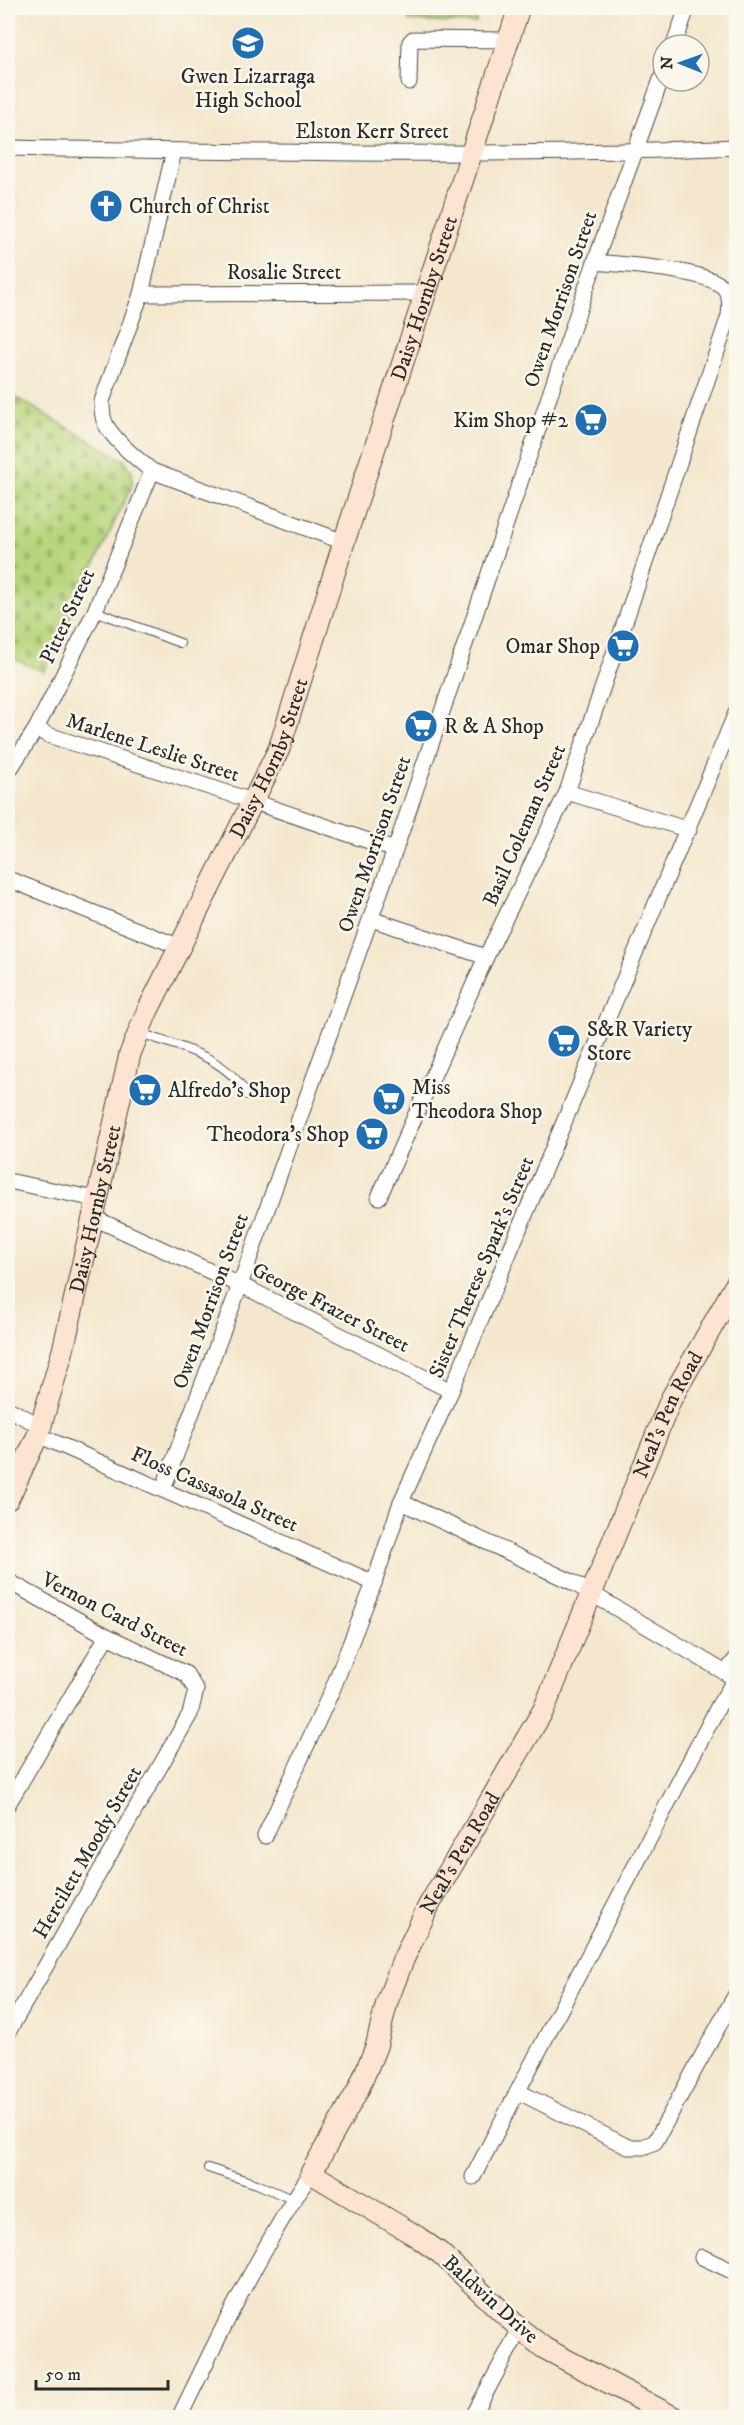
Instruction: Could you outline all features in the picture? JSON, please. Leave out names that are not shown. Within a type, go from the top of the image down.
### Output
[{"type":"street","name":"Daisy Hornby Street","points":[[8,1499],[40,1430],[65,1341],[130,1054],[138,1032],[279,749],[344,542],[519,8]]},
{"type":"street","points":[[678,33],[687,8]]},
{"type":"street","points":[[409,82],[412,39],[508,40]]},
{"type":"street","name":"Owen Morrison Street","points":[[163,1489],[240,1285],[395,850],[595,262],[656,93]]},
{"type":"street","name":"Elston Kerr Street","points":[[8,148],[472,153],[635,152],[736,147]]},
{"type":"street","points":[[174,151],[141,294],[102,401],[102,415],[106,427],[152,471],[344,542]]},
{"type":"street","name":"Basil Coleman Street","points":[[380,1197],[486,957],[567,792],[729,316],[730,303],[726,290],[697,274],[595,262]]},
{"type":"street","name":"Rosalie Street","points":[[141,294],[427,293]]},
{"type":"street","name":"Pitter Street","points":[[8,772],[36,729],[95,611],[152,471]]},
{"type":"street","name":"Sister Therese Spark's Street","points":[[265,1836],[333,1688],[374,1583],[401,1502],[451,1391],[689,830],[736,713]]},
{"type":"street","name":"Marlene Leslie Street","points":[[36,729],[48,735],[395,850]]},
{"type":"street","points":[[567,792],[689,830]]},
{"type":"street","points":[[8,879],[180,947]]},
{"type":"street","points":[[370,919],[486,957]]},
{"type":"street","name":"George Frazer Street","points":[[8,1181],[94,1208],[240,1285],[451,1391]]},
{"type":"street","name":"Neal's Pen Road","points":[[179,2418],[209,2354],[358,2090],[376,2048],[387,2002],[403,1960],[429,1905],[544,1709],[671,1400],[736,1284]]},
{"type":"street","name":"Floss Cassasola Street","points":[[8,1409],[40,1430],[163,1489],[374,1583]]},
{"type":"street","points":[[401,1502],[592,1593],[733,1676]]},
{"type":"street","name":"Vernon Card Street","points":[[8,1581],[107,1636],[186,1674],[196,1690]]},
{"type":"street","points":[[8,1804],[107,1636]]},
{"type":"street","points":[[473,2177],[719,1705],[733,1676],[736,1659]]},
{"type":"street","name":"Hercilett Moody Street","points":[[8,2032],[190,1714],[196,1690]]},
{"type":"street","points":[[519,2092],[628,2146],[643,2147],[655,2142],[736,1994]]},
{"type":"street","name":"Baldwin Drive","points":[[312,2173],[440,2253],[520,2329],[544,2348],[667,2416]]},
{"type":"street","points":[[702,2257],[736,2273]]},
{"type":"street","points":[[472,2418],[520,2329]]},
{"type":"lane","points":[[8,148],[8,196]]},
{"type":"lane","points":[[95,611],[180,643]]},
{"type":"lane","points":[[138,1032],[212,1060],[240,1082],[247,1095]]},
{"type":"lane","points":[[208,2168],[257,2184],[294,2200]]},
{"type":"green space","points":[[409,8],[477,8],[476,23],[409,21]]},
{"type":"green space","points":[[8,393],[124,460],[132,471],[132,485],[44,672],[8,656]]},
{"type":"place","name":"Gwen Lizarraga High School","points":[[248,43]]},
{"type":"place","name":"Church of Christ","points":[[106,206]]},
{"type":"place","name":"Kim Shop #2","points":[[591,420]]},
{"type":"place","name":"Omar Shop","points":[[623,646]]},
{"type":"place","name":"R & A Shop","points":[[421,726]]},
{"type":"place","name":"S&R Variety Store","points":[[564,1041]]},
{"type":"place","name":"Alfredo's Shop","points":[[145,1090]]},
{"type":"place","name":"Miss Theodora Shop","points":[[389,1099]]},
{"type":"place","name":"Theodora's Shop","points":[[372,1134]]}]
